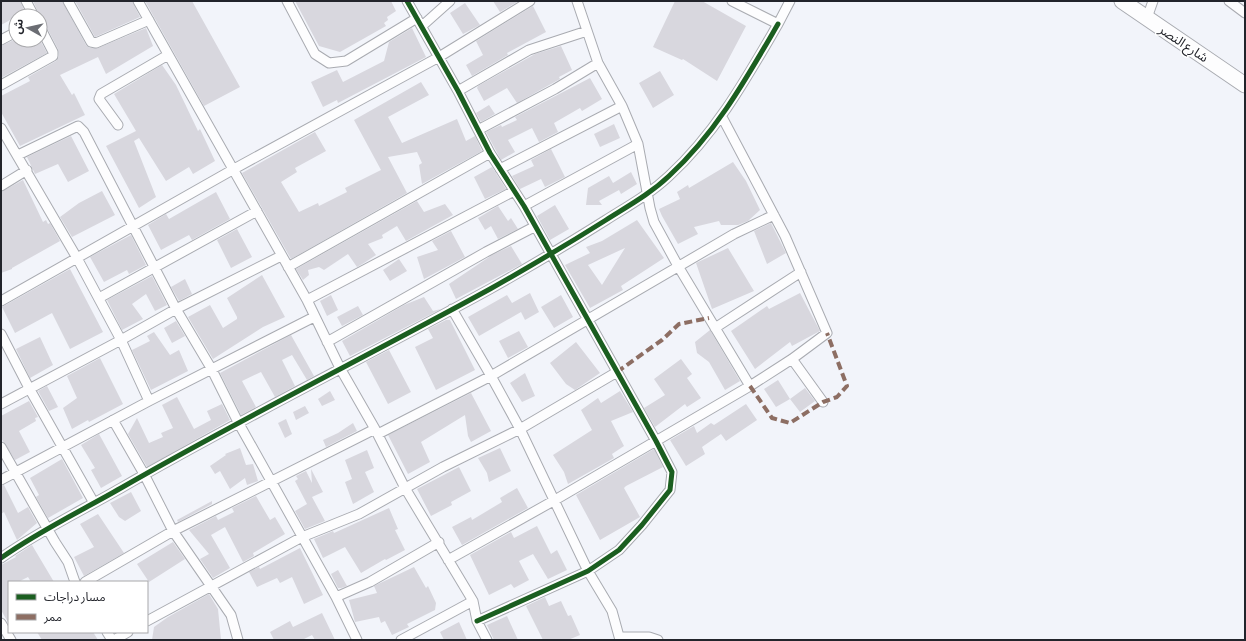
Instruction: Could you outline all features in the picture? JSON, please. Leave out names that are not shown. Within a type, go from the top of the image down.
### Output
[{"type":"main road","name":"شارع النصر","points":[[1122,1],[1245,85]]},
{"type":"street","points":[[68,1],[91,42],[96,43],[149,20]]},
{"type":"street","points":[[138,1],[307,300],[340,368],[405,488],[439,542],[473,601],[477,621],[487,640]]},
{"type":"street","points":[[287,1],[315,54],[329,63],[346,61],[419,22],[450,1]]},
{"type":"street","points":[[407,1],[458,91],[490,153],[524,206],[534,227],[588,320],[672,472],[670,490],[642,525],[618,550],[588,571],[477,621]]},
{"type":"street","points":[[1,301],[234,169],[439,57],[530,1]]},
{"type":"street","points":[[577,1],[598,63],[622,106],[638,144],[647,194],[654,222],[678,266],[750,386]]},
{"type":"street","points":[[732,1],[778,24]]},
{"type":"street","points":[[1,558],[47,529],[238,422],[452,310],[550,255],[647,194],[670,176],[707,136],[722,117],[739,92],[790,1]]},
{"type":"street","points":[[1146,18],[1153,1]]},
{"type":"street","points":[[1230,1],[1243,9]]},
{"type":"street","points":[[458,91],[529,50],[587,31]]},
{"type":"street","points":[[1,85],[53,56],[53,52],[48,42]]},
{"type":"street","points":[[118,125],[99,99],[101,94],[168,55]]},
{"type":"street","points":[[478,130],[554,89],[598,63]]},
{"type":"street","points":[[500,168],[622,106]]},
{"type":"street","points":[[448,560],[555,500],[750,386],[792,359],[827,333],[801,272],[774,215],[722,117]]},
{"type":"street","points":[[18,154],[78,126],[84,132],[132,227],[176,309],[211,368],[238,422],[336,597],[357,640]]},
{"type":"street","points":[[1,128],[18,154],[77,258],[121,340],[149,401]]},
{"type":"street","points":[[524,206],[638,144]]},
{"type":"street","points":[[288,267],[490,153]]},
{"type":"street","points":[[1,186],[27,170]]},
{"type":"street","points":[[307,300],[514,191]]},
{"type":"street","points":[[98,298],[257,211]]},
{"type":"street","points":[[87,581],[173,531],[491,376],[734,234],[774,215]]},
{"type":"street","points":[[327,342],[486,252],[534,227]]},
{"type":"street","points":[[1,404],[176,309],[281,256]]},
{"type":"street","points":[[715,328],[801,272]]},
{"type":"street","points":[[452,310],[520,429],[588,571],[612,611],[620,638],[649,637],[658,640]]},
{"type":"street","points":[[1,480],[64,448],[211,368],[314,317]]},
{"type":"street","points":[[1,334],[5,350],[64,448],[94,503]]},
{"type":"street","points":[[792,359],[823,402]]},
{"type":"street","points":[[148,621],[210,586],[302,537],[359,514],[443,467],[520,429],[617,372]]},
{"type":"street","points":[[113,420],[144,474],[173,531],[231,615],[238,640]]},
{"type":"street","points":[[1,447],[47,529],[68,562],[75,581]]},
{"type":"street","points":[[336,597],[370,582],[439,542]]},
{"type":"street","points":[[401,640],[473,601]]},
{"type":"street","points":[[4,627],[11,640]]},
{"type":"street","points":[[113,640],[126,633]]},
{"type":"building","points":[[1,1],[20,1],[23,8],[8,8],[8,21],[1,25]]},
{"type":"building","points":[[33,1],[62,1],[86,45],[90,48],[98,48],[146,28],[153,46],[106,74],[98,57],[60,75],[72,95],[74,93],[85,115],[20,146],[1,112],[1,96],[30,81],[28,77],[56,61],[59,56],[58,49],[48,30],[48,8],[36,8]]},
{"type":"building","points":[[75,1],[132,1],[140,17],[95,37]]},
{"type":"building","points":[[145,1],[192,1],[240,87],[204,106]]},
{"type":"building","points":[[295,1],[391,1],[396,11],[387,17],[388,20],[384,23],[386,26],[340,52],[319,46]]},
{"type":"building","points":[[493,1],[519,1],[500,12]]},
{"type":"building","points":[[675,1],[702,1],[746,26],[717,81],[683,59],[682,60],[653,47]]},
{"type":"building","points":[[465,3],[480,25],[463,34],[450,13]]},
{"type":"building","points":[[533,6],[546,32],[507,53],[508,55],[472,76],[466,65],[483,55],[476,41]]},
{"type":"building","points":[[412,28],[426,57],[338,103],[337,100],[323,107],[311,82],[337,70],[343,82],[384,61],[389,42]]},
{"type":"building","points":[[8,43],[8,48],[44,48],[47,53],[1,78],[1,46]]},
{"type":"building","points":[[561,46],[572,70],[559,77],[560,79],[517,103],[507,88],[484,101],[477,88],[478,86],[535,54]]},
{"type":"building","points":[[162,65],[176,85],[198,131],[200,129],[215,161],[193,174],[189,167],[166,181],[139,138],[134,141],[156,197],[139,208],[106,146],[136,131],[114,94]]},
{"type":"building","points":[[660,71],[674,95],[653,108],[639,83]]},
{"type":"building","points":[[590,78],[602,99],[582,111],[580,108],[554,123],[558,132],[539,142],[532,128],[508,140],[515,152],[501,160],[486,132],[517,120],[515,117]]},
{"type":"building","points":[[421,82],[429,95],[388,117],[402,143],[457,119],[466,141],[475,136],[482,151],[422,184],[419,165],[422,163],[417,152],[388,157],[407,193],[291,259],[242,173],[315,132],[326,151],[295,168],[297,172],[281,182],[299,212],[318,203],[319,206],[347,192],[345,188],[381,170],[354,120]]},
{"type":"building","points":[[489,105],[495,114],[481,122],[476,113]]},
{"type":"building","points":[[614,124],[620,138],[600,147],[594,134]]},
{"type":"building","points":[[71,136],[89,171],[68,182],[58,164],[35,174],[27,157]]},
{"type":"building","points":[[551,149],[565,177],[545,187],[541,179],[520,189],[512,176],[534,166],[531,160]]},
{"type":"building","points":[[733,162],[746,181],[760,210],[748,221],[738,225],[721,225],[719,221],[694,227],[698,234],[678,244],[659,209],[680,199],[677,192],[688,185],[689,188]]},
{"type":"building","points":[[492,167],[506,189],[485,199],[474,177]]},
{"type":"building","points":[[631,172],[637,184],[621,194],[619,190],[599,201],[602,205],[586,205],[588,188],[609,176],[613,183]]},
{"type":"building","points":[[23,180],[43,222],[46,220],[48,224],[50,223],[60,241],[12,269],[1,273],[1,192]]},
{"type":"building","points":[[102,191],[115,215],[72,237],[60,217],[79,203]]},
{"type":"building","points":[[216,192],[230,219],[192,240],[189,235],[161,250],[148,225],[166,214],[169,219]]},
{"type":"building","points":[[417,201],[424,212],[445,204],[453,215],[406,241],[397,226],[382,235],[383,238],[368,244],[376,255],[357,267],[348,254],[324,270],[319,267],[308,270],[309,275],[303,280],[296,269]]},
{"type":"building","points":[[555,205],[569,229],[550,240],[537,216]]},
{"type":"building","points":[[498,206],[508,221],[511,218],[518,229],[498,239],[491,226],[485,230],[478,218]]},
{"type":"building","points":[[637,220],[664,258],[621,286],[623,290],[590,308],[565,265],[590,253],[586,247],[602,241]],"holes":[[[625,248],[602,285],[588,265]]]},
{"type":"building","points":[[771,223],[786,253],[767,264],[754,231]]},
{"type":"building","points":[[237,229],[252,257],[231,268],[217,240]]},
{"type":"building","points":[[451,231],[465,257],[424,279],[417,257],[438,250],[432,241]]},
{"type":"building","points":[[131,235],[146,265],[129,274],[127,270],[104,282],[90,257]]},
{"type":"building","points":[[511,246],[522,264],[456,299],[449,284],[492,255]]},
{"type":"building","points":[[728,248],[754,291],[712,309],[696,263]]},
{"type":"building","points":[[399,259],[407,271],[390,281],[383,270]]},
{"type":"building","points":[[70,269],[103,332],[70,349],[52,313],[15,333],[2,307]]},
{"type":"building","points":[[262,275],[285,317],[263,327],[213,359],[188,317],[210,305],[223,328],[237,319],[227,298]]},
{"type":"building","points":[[152,276],[167,305],[155,311],[146,294],[132,304],[143,319],[122,330],[107,300]]},
{"type":"building","points":[[185,279],[192,294],[179,301],[171,287]]},
{"type":"building","points":[[530,293],[539,312],[525,320],[521,312],[479,336],[468,317],[507,295],[512,303]]},
{"type":"building","points":[[800,293],[820,331],[792,346],[790,342],[755,369],[731,331],[767,306],[769,309]]},
{"type":"building","points":[[331,295],[338,310],[327,316],[320,301]]},
{"type":"building","points":[[561,295],[573,317],[554,328],[541,307]]},
{"type":"building","points":[[424,297],[433,311],[441,309],[350,356],[342,341],[404,305]]},
{"type":"building","points":[[358,306],[363,315],[342,326],[337,317]]},
{"type":"building","points":[[446,320],[450,320],[475,370],[436,390],[415,347],[433,338],[428,329]]},
{"type":"building","points":[[176,321],[185,336],[172,343],[164,328]]},
{"type":"building","points":[[710,330],[740,381],[725,390],[709,362],[697,353],[695,342]]},
{"type":"building","points":[[519,331],[528,347],[508,358],[499,341]]},
{"type":"building","points":[[154,332],[170,355],[179,350],[188,371],[151,390],[132,350],[150,341],[147,336]]},
{"type":"building","points":[[291,335],[314,376],[307,380],[292,355],[282,360],[295,386],[275,397],[261,372],[242,381],[256,407],[241,415],[220,373]]},
{"type":"building","points":[[40,337],[53,365],[30,378],[16,349]]},
{"type":"building","points":[[576,342],[600,373],[575,390],[566,384],[550,363]]},
{"type":"building","points":[[389,350],[411,392],[388,404],[366,362]]},
{"type":"building","points":[[100,358],[123,404],[72,429],[63,408],[77,398],[67,376]]},
{"type":"building","points":[[681,359],[692,374],[687,378],[701,398],[687,407],[685,404],[655,427],[644,408],[665,395],[654,379]]},
{"type":"building","points":[[525,373],[535,396],[522,402],[510,383]]},
{"type":"building","points":[[778,380],[790,399],[776,407],[764,389]]},
{"type":"building","points":[[47,386],[58,407],[49,411],[38,391]]},
{"type":"building","points":[[805,388],[815,401],[800,412],[790,399]]},
{"type":"building","points":[[330,391],[335,400],[322,406],[318,399]]},
{"type":"building","points":[[620,391],[633,412],[611,421],[624,446],[612,454],[614,458],[568,484],[564,472],[553,455],[592,430],[581,410],[598,398],[601,403]]},
{"type":"building","points":[[471,393],[491,431],[471,442],[468,436],[465,415],[421,442],[430,462],[408,474],[388,435]]},
{"type":"building","points":[[177,397],[194,429],[211,420],[207,411],[222,404],[230,420],[147,467],[128,434],[137,418],[149,443],[163,437],[161,433],[173,428],[162,405]]},
{"type":"building","points":[[29,401],[38,417],[35,418],[36,421],[19,431],[30,452],[15,460],[1,438],[1,416]]},
{"type":"building","points":[[746,404],[757,420],[726,441],[721,434],[702,447],[705,454],[686,466],[670,440],[694,426],[697,433],[711,423],[714,425]]},
{"type":"building","points":[[305,406],[309,413],[296,420],[293,412]]},
{"type":"building","points":[[286,419],[292,434],[285,438],[278,423]]},
{"type":"building","points":[[353,423],[357,431],[326,447],[323,440],[338,433]]},
{"type":"building","points":[[99,434],[122,476],[101,488],[91,470],[95,468],[81,445]]},
{"type":"building","points":[[240,448],[246,465],[253,464],[258,481],[247,485],[245,478],[230,489],[220,471],[215,474],[210,466],[226,455],[225,454]]},
{"type":"building","points":[[500,448],[511,471],[489,482],[487,473],[478,458]]},
{"type":"building","points":[[654,449],[663,467],[624,488],[640,517],[600,540],[576,495]]},
{"type":"building","points":[[367,450],[374,468],[365,472],[374,492],[353,504],[345,482],[352,479],[345,460]]},
{"type":"building","points":[[62,459],[83,498],[48,518],[36,497],[39,495],[30,478]]},
{"type":"building","points":[[459,467],[471,491],[451,502],[452,505],[431,516],[417,489]]},
{"type":"building","points":[[311,469],[323,492],[312,497],[325,521],[305,529],[295,511],[307,504],[295,481],[298,479],[296,476],[306,471],[312,483]]},
{"type":"building","points":[[4,485],[18,513],[28,507],[37,523],[17,540],[4,512],[1,514],[1,486]]},
{"type":"building","points":[[517,488],[528,508],[462,545],[452,527],[471,517],[472,520],[502,502],[500,498]]},
{"type":"building","points":[[131,492],[141,511],[125,521],[119,517],[110,503]]},
{"type":"building","points":[[256,496],[270,520],[275,517],[285,534],[253,553],[254,556],[243,562],[225,527],[211,535],[230,568],[213,578],[200,559],[209,554],[189,530],[216,516],[218,520],[234,512],[232,508]]},
{"type":"building","points":[[212,501],[212,504],[178,522],[177,520]]},
{"type":"building","points":[[389,508],[398,529],[395,530],[405,550],[386,560],[385,559],[361,573],[345,547],[323,558],[314,539],[333,531],[334,533]]},
{"type":"building","points":[[98,514],[124,553],[84,576],[74,557],[94,547],[80,524]]},
{"type":"building","points":[[537,526],[551,554],[557,550],[567,570],[548,579],[533,554],[519,561],[529,580],[514,588],[511,584],[489,595],[470,555],[511,532],[514,538]]},
{"type":"building","points":[[173,542],[185,559],[149,582],[137,564]]},
{"type":"building","points":[[32,545],[53,581],[30,581],[28,577],[20,581],[8,581],[8,622],[1,610],[1,565],[16,557],[15,556]]},
{"type":"building","points":[[300,548],[323,595],[304,604],[292,577],[280,583],[277,578],[257,587],[249,572],[259,567],[260,569]]},
{"type":"building","points":[[414,567],[426,588],[428,586],[436,603],[435,610],[407,624],[409,627],[392,635],[385,621],[381,623],[379,617],[355,622],[349,600],[377,593],[374,586]]},
{"type":"building","points":[[338,570],[347,586],[338,588],[331,574]]},
{"type":"building","points":[[209,594],[218,609],[221,640],[152,640],[154,627],[168,617]]},
{"type":"building","points":[[545,597],[549,606],[561,601],[568,616],[571,615],[580,635],[568,640],[543,640],[526,606]]},
{"type":"building","points":[[322,613],[335,640],[315,640],[312,635],[302,640],[274,640],[270,632],[290,621],[293,627]]},
{"type":"building","points":[[507,616],[518,640],[494,640],[487,625]]},
{"type":"building","points":[[459,622],[467,640],[444,640],[440,632]]},
{"type":"building","points":[[38,633],[94,633],[98,640],[42,640]]},
{"type":"marked path","points":[[617,372],[662,340],[679,324],[709,318]]},
{"type":"marked path","points":[[750,386],[772,418],[790,423],[823,402],[837,397],[847,386],[827,333]]},
{"type":"cycle path","points":[[407,1],[458,91],[490,153],[524,206],[672,472],[670,490],[642,525],[619,550],[588,571],[477,621]]},
{"type":"cycle path","points":[[1,558],[45,530],[213,437],[490,289],[563,247],[631,205],[669,176],[686,159],[716,124],[742,85],[778,24]]}]
